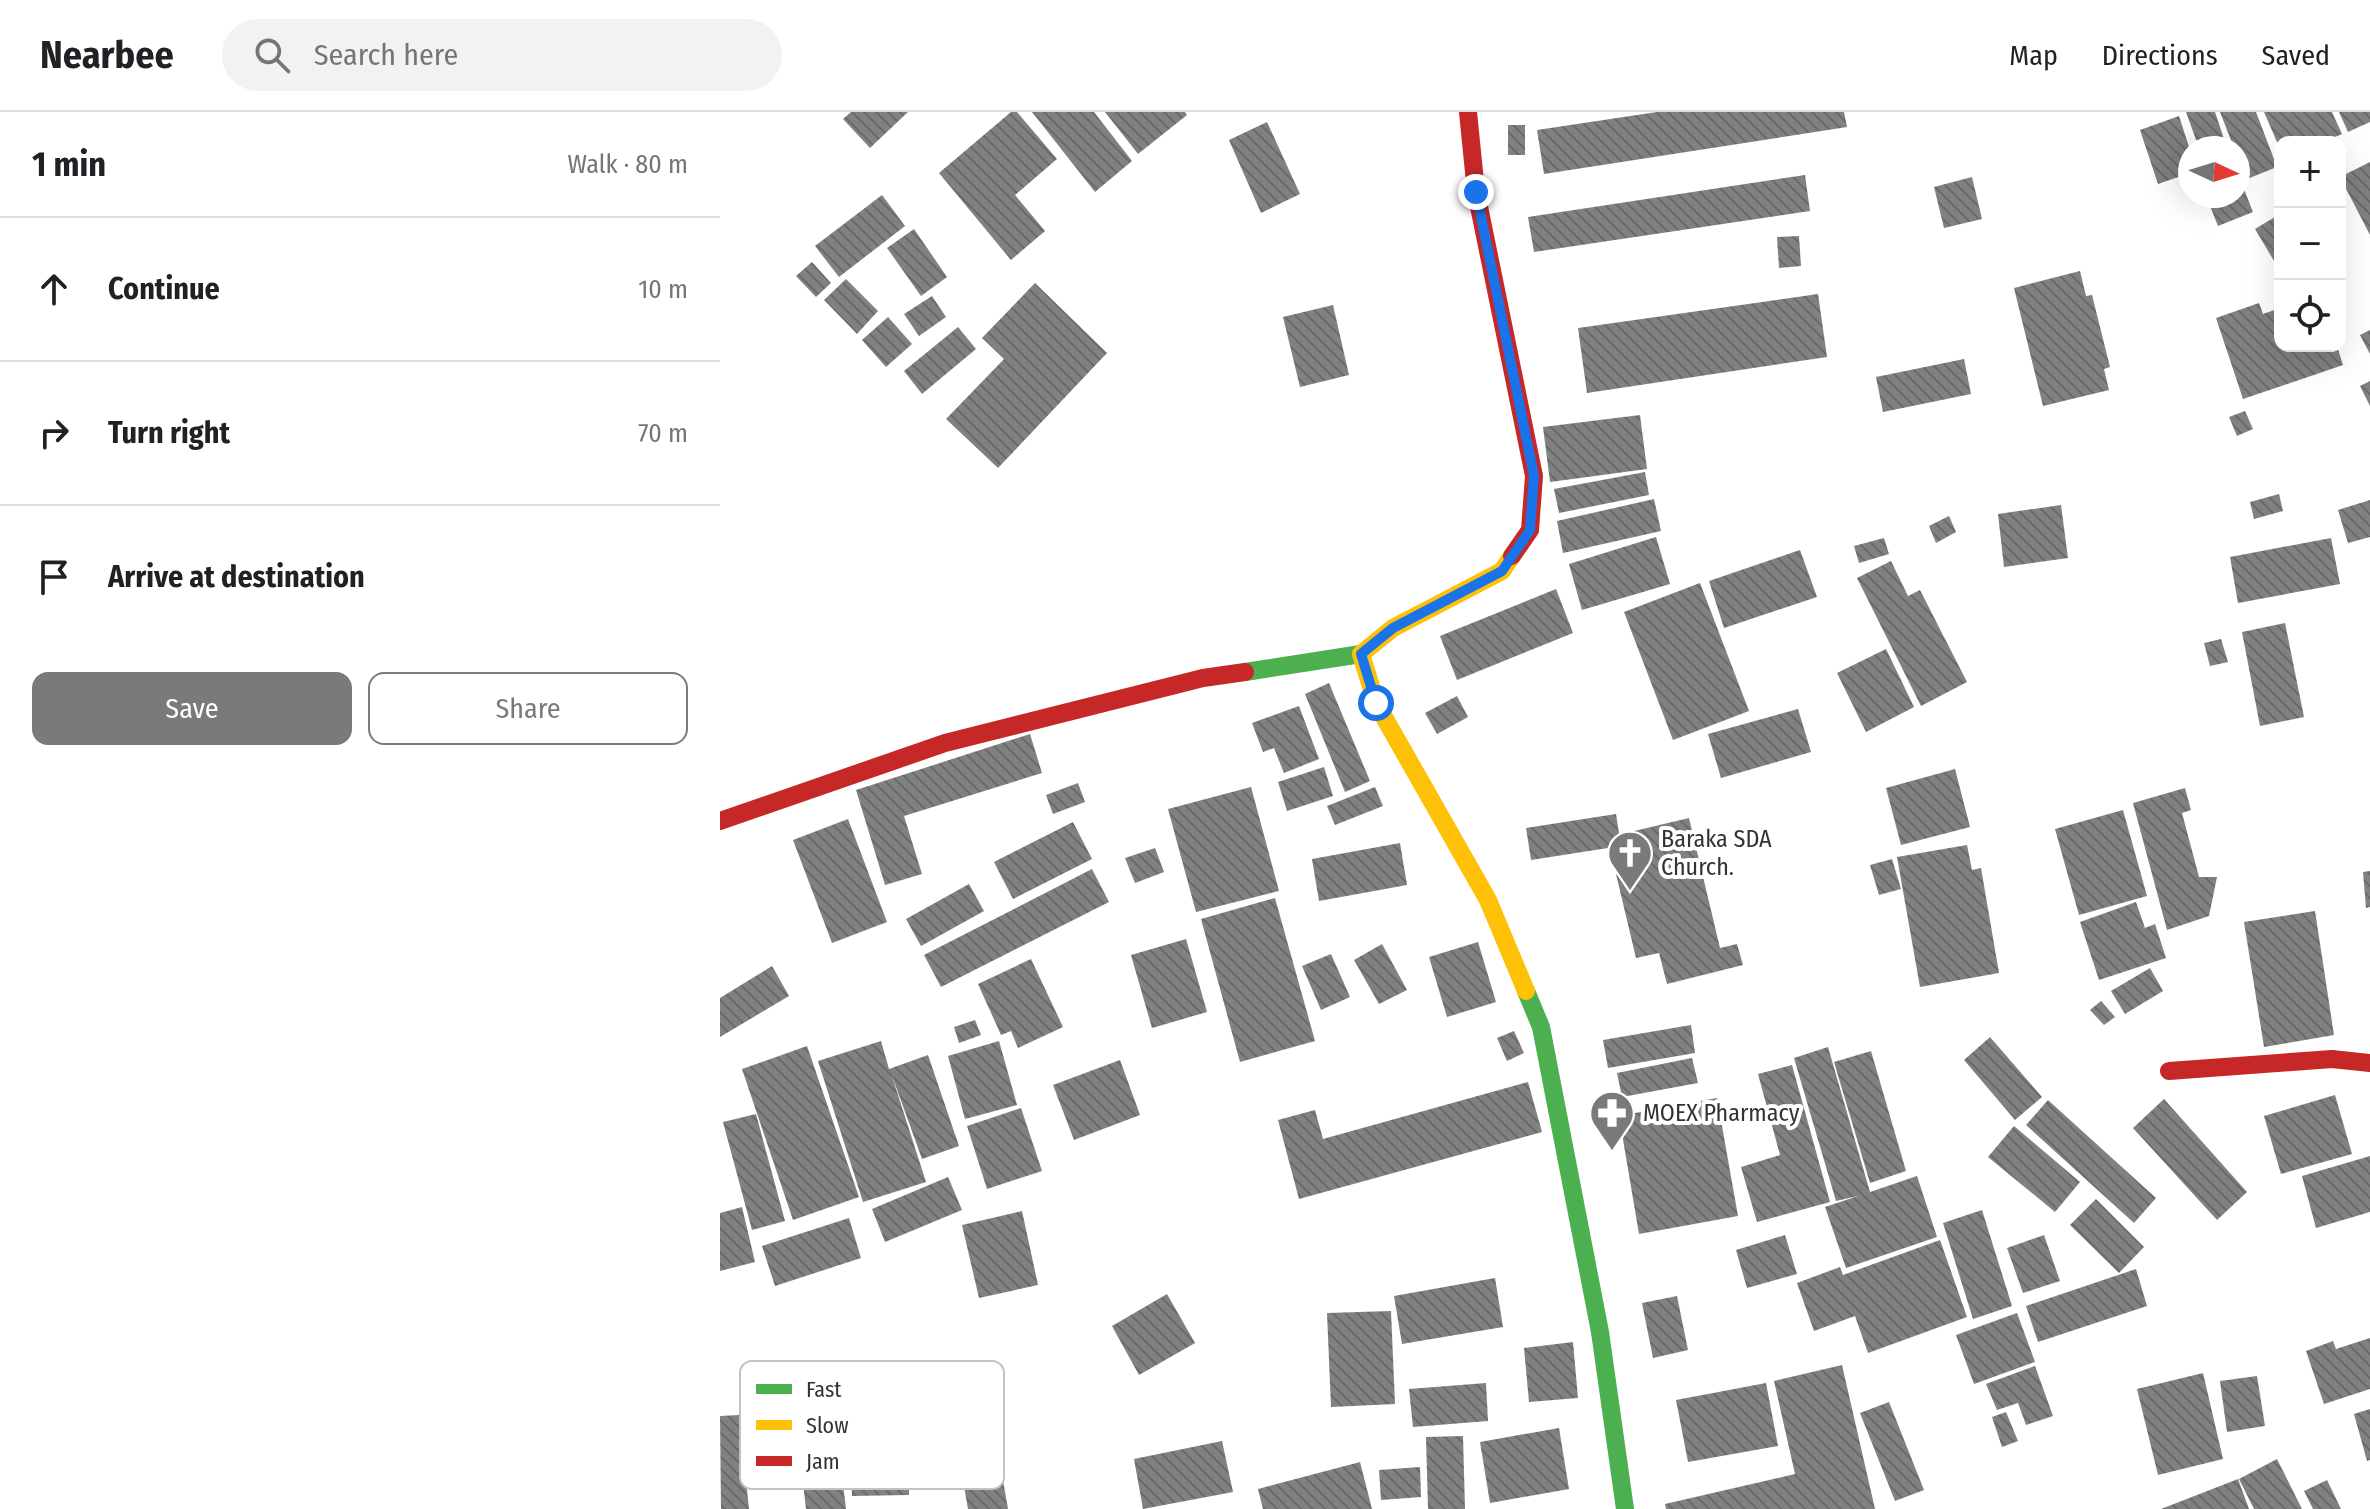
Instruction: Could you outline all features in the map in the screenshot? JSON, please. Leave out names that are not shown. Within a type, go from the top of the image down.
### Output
[{"type":"street","points":[[720,821],[945,743],[1203,678],[1361,654],[1393,628],[1502,571],[1530,530],[1534,476],[1476,192],[1468,112]]},
{"type":"street","points":[[1361,654],[1376,703],[1488,900],[1541,1027],[1600,1332],[1625,1509]]},
{"type":"street","points":[[2169,1071],[2332,1059],[2370,1063]]},
{"type":"building","points":[[851,112],[908,112],[870,148],[843,119]]},
{"type":"building","points":[[1011,112],[1017,112],[1057,159],[1015,195],[1045,231],[1011,260],[939,173]]},
{"type":"building","points":[[1032,112],[1094,112],[1132,161],[1095,192]]},
{"type":"building","points":[[1105,112],[1185,112],[1187,115],[1138,154]]},
{"type":"building","points":[[1657,112],[1844,112],[1847,127],[1544,174],[1537,130]]},
{"type":"building","points":[[2186,112],[2215,112],[2223,136],[2195,136]]},
{"type":"building","points":[[2220,112],[2256,112],[2274,159],[2274,168],[2250,178],[2250,136],[2229,136]]},
{"type":"building","points":[[2264,112],[2332,112],[2342,134],[2337,136],[2274,136]]},
{"type":"building","points":[[2339,112],[2370,112],[2370,122],[2348,132]]},
{"type":"building","points":[[2179,116],[2185,136],[2178,136],[2178,177],[2158,184],[2140,130]]},
{"type":"building","points":[[1267,122],[1300,194],[1261,213],[1229,140]]},
{"type":"building","points":[[1508,125],[1525,125],[1525,155],[1508,155]]},
{"type":"building","points":[[2370,162],[2370,235],[2346,189],[2346,174]]},
{"type":"building","points":[[1805,175],[1810,211],[1534,252],[1528,217]]},
{"type":"building","points":[[1972,177],[1982,219],[1944,228],[1934,187]]},
{"type":"building","points":[[882,195],[905,226],[839,277],[815,246]]},
{"type":"building","points":[[2250,204],[2253,212],[2218,226],[2211,208],[2250,208]]},
{"type":"building","points":[[2274,218],[2274,261],[2255,229]]},
{"type":"building","points":[[914,229],[947,277],[921,296],[887,248]]},
{"type":"building","points":[[1799,236],[1801,266],[1779,268],[1777,237]]},
{"type":"building","points":[[812,262],[831,283],[816,297],[796,276]]},
{"type":"building","points":[[2080,271],[2086,296],[2092,295],[2110,367],[2104,369],[2109,390],[2043,406],[2014,288]]},
{"type":"building","points":[[846,279],[878,311],[857,334],[824,300]]},
{"type":"building","points":[[1035,283],[1107,353],[998,468],[946,419],[1004,359],[982,338]]},
{"type":"building","points":[[1818,294],[1827,357],[1587,393],[1578,328]]},
{"type":"building","points":[[932,296],[946,317],[919,336],[904,314]]},
{"type":"building","points":[[2259,303],[2263,314],[2274,310],[2274,352],[2339,352],[2343,365],[2243,399],[2216,318]]},
{"type":"building","points":[[1333,305],[1349,375],[1300,387],[1283,317]]},
{"type":"building","points":[[888,317],[912,344],[886,367],[862,340]]},
{"type":"building","points":[[958,327],[976,349],[922,394],[904,371]]},
{"type":"building","points":[[2370,330],[2370,354],[2360,335]]},
{"type":"building","points":[[1964,359],[1971,394],[1883,412],[1876,377]]},
{"type":"building","points":[[2370,381],[2370,406],[2360,386]]},
{"type":"building","points":[[2245,411],[2253,429],[2237,436],[2229,417]]},
{"type":"building","points":[[1640,415],[1647,469],[1550,482],[1543,427]]},
{"type":"building","points":[[1645,472],[1649,495],[1559,513],[1554,489]]},
{"type":"building","points":[[2279,494],[2283,511],[2254,519],[2250,502]]},
{"type":"building","points":[[1654,499],[1661,531],[1563,553],[1557,521]]},
{"type":"building","points":[[2370,500],[2370,537],[2348,543],[2338,510]]},
{"type":"building","points":[[2061,505],[2068,558],[2004,567],[1998,514]]},
{"type":"building","points":[[1949,516],[1956,532],[1936,543],[1929,526]]},
{"type":"building","points":[[1656,537],[1670,584],[1582,610],[1569,564]]},
{"type":"building","points":[[1884,538],[1889,554],[1859,563],[1854,546]]},
{"type":"building","points":[[2331,538],[2340,584],[2238,603],[2230,557]]},
{"type":"building","points":[[1800,550],[1817,597],[1724,628],[1709,581]]},
{"type":"building","points":[[1891,561],[1908,596],[1920,590],[1967,682],[1921,706],[1857,578]]},
{"type":"building","points":[[1700,583],[1749,711],[1673,740],[1624,612]]},
{"type":"building","points":[[1556,589],[1573,633],[1457,680],[1440,636]]},
{"type":"building","points":[[2285,623],[2304,717],[2260,726],[2242,632]]},
{"type":"building","points":[[2221,639],[2228,662],[2210,666],[2204,643]]},
{"type":"building","points":[[1886,649],[1914,707],[1866,732],[1837,673]]},
{"type":"building","points":[[1329,683],[1370,781],[1345,792],[1305,694]]},
{"type":"building","points":[[1457,696],[1468,717],[1437,734],[1425,713]]},
{"type":"building","points":[[1299,706],[1319,759],[1284,773],[1274,748],[1263,752],[1252,723]]},
{"type":"building","points":[[1798,709],[1811,752],[1721,778],[1708,734]]},
{"type":"building","points":[[1030,734],[1042,773],[904,816],[922,874],[885,885],[856,790]]},
{"type":"building","points":[[1324,767],[1333,796],[1287,811],[1278,782]]},
{"type":"building","points":[[1955,769],[1970,827],[1901,845],[1886,788]]},
{"type":"building","points":[[1078,783],[1085,802],[1053,814],[1046,795]]},
{"type":"building","points":[[1251,787],[1279,891],[1196,912],[1168,809]]},
{"type":"building","points":[[1375,787],[1383,806],[1335,825],[1327,806]]},
{"type":"building","points":[[2185,788],[2191,810],[2182,813],[2199,877],[2217,877],[2209,916],[2167,930],[2133,803]]},
{"type":"building","points":[[2123,810],[2147,896],[2079,915],[2055,829]]},
{"type":"building","points":[[1616,814],[1621,846],[1531,860],[1526,828]]},
{"type":"building","points":[[1689,818],[1720,948],[1737,944],[1743,965],[1667,984],[1659,953],[1636,958],[1616,874],[1639,869],[1630,832]]},
{"type":"building","points":[[848,819],[887,922],[832,943],[793,840]]},
{"type":"building","points":[[1073,822],[1092,859],[1013,899],[994,862]]},
{"type":"building","points":[[1400,843],[1407,885],[1319,901],[1312,859]]},
{"type":"building","points":[[1967,845],[1972,870],[1981,868],[1999,973],[1920,987],[1897,857]]},
{"type":"building","points":[[1155,848],[1164,872],[1135,883],[1125,858]]},
{"type":"building","points":[[1892,859],[1901,889],[1879,895],[1870,865]]},
{"type":"building","points":[[1092,869],[1109,902],[941,987],[924,955]]},
{"type":"building","points":[[2370,871],[2370,907],[2366,908],[2363,872]]},
{"type":"building","points":[[969,884],[984,911],[921,946],[906,919]]},
{"type":"building","points":[[1275,898],[1315,1041],[1240,1062],[1201,919]]},
{"type":"building","points":[[2136,902],[2145,928],[2155,924],[2166,958],[2099,980],[2080,922]]},
{"type":"building","points":[[2315,911],[2334,1035],[2264,1047],[2244,922]]},
{"type":"building","points":[[1186,939],[1207,1012],[1152,1028],[1131,955]]},
{"type":"building","points":[[1478,942],[1496,1002],[1447,1017],[1429,957]]},
{"type":"building","points":[[1382,944],[1407,990],[1379,1004],[1354,960]]},
{"type":"building","points":[[1331,954],[1350,997],[1321,1010],[1302,966]]},
{"type":"building","points":[[1031,959],[1063,1027],[1018,1048],[1011,1031],[1001,1035],[978,984]]},
{"type":"building","points":[[772,966],[789,996],[720,1037],[720,998]]},
{"type":"building","points":[[2150,968],[2163,991],[2125,1014],[2111,991]]},
{"type":"building","points":[[2101,1001],[2115,1017],[2104,1025],[2090,1010]]},
{"type":"building","points":[[975,1020],[981,1035],[959,1043],[954,1027]]},
{"type":"building","points":[[1691,1025],[1695,1053],[1608,1068],[1603,1040]]},
{"type":"building","points":[[1514,1031],[1524,1053],[1507,1061],[1497,1038]]},
{"type":"building","points":[[1990,1037],[2042,1097],[2015,1120],[1964,1060]]},
{"type":"building","points":[[881,1041],[889,1069],[928,1055],[959,1146],[922,1159],[891,1073],[926,1182],[863,1202],[818,1061]]},
{"type":"building","points":[[999,1041],[1017,1105],[965,1119],[948,1056]]},
{"type":"building","points":[[807,1046],[859,1197],[793,1220],[742,1069]]},
{"type":"building","points":[[1828,1047],[1870,1192],[1917,1176],[1937,1237],[1846,1268],[1825,1207],[1858,1196],[1836,1201],[1794,1058]]},
{"type":"building","points":[[1871,1051],[1906,1171],[1870,1183],[1834,1062]]},
{"type":"building","points":[[1692,1058],[1698,1083],[1622,1097],[1617,1073]]},
{"type":"building","points":[[1120,1060],[1140,1115],[1074,1140],[1053,1085]]},
{"type":"building","points":[[1792,1065],[1830,1202],[1757,1222],[1741,1167],[1780,1155],[1758,1074]]},
{"type":"building","points":[[1528,1082],[1542,1132],[1299,1199],[1278,1120],[1315,1110],[1323,1139]]},
{"type":"building","points":[[2335,1095],[2352,1154],[2281,1174],[2264,1116]]},
{"type":"building","points":[[1717,1098],[1738,1216],[1639,1234],[1619,1116]]},
{"type":"building","points":[[2164,1099],[2247,1192],[2217,1220],[2133,1128]]},
{"type":"building","points":[[2048,1100],[2156,1198],[2134,1223],[2026,1125]]},
{"type":"building","points":[[1021,1108],[1042,1171],[987,1189],[967,1126]]},
{"type":"building","points":[[756,1114],[785,1221],[752,1230],[723,1122]]},
{"type":"building","points":[[2014,1126],[2080,1182],[2055,1212],[1988,1157]]},
{"type":"building","points":[[2370,1156],[2370,1212],[2316,1228],[2302,1176]]},
{"type":"building","points":[[948,1177],[962,1210],[885,1242],[872,1209]]},
{"type":"building","points":[[2096,1199],[2144,1247],[2119,1273],[2070,1225]]},
{"type":"building","points":[[742,1207],[755,1262],[720,1271],[720,1213]]},
{"type":"building","points":[[1982,1210],[2012,1306],[1973,1319],[1943,1223]]},
{"type":"building","points":[[1022,1211],[1038,1285],[979,1298],[962,1225]]},
{"type":"building","points":[[849,1218],[861,1258],[775,1286],[762,1246]]},
{"type":"building","points":[[1785,1235],[1797,1274],[1747,1288],[1736,1250]]},
{"type":"building","points":[[2044,1235],[2060,1281],[2023,1293],[2007,1248]]},
{"type":"building","points":[[1940,1240],[1967,1317],[1868,1353],[1855,1316],[1814,1331],[1797,1283],[1840,1267],[1843,1275]]},
{"type":"building","points":[[2136,1269],[2147,1306],[2038,1342],[2026,1306]]},
{"type":"building","points":[[1495,1278],[1503,1327],[1402,1344],[1394,1296]]},
{"type":"building","points":[[1167,1294],[1195,1343],[1139,1375],[1112,1326]]},
{"type":"building","points":[[1677,1296],[1688,1350],[1653,1358],[1642,1303]]},
{"type":"building","points":[[1391,1311],[1395,1404],[1331,1407],[1327,1313]]},
{"type":"building","points":[[2017,1313],[2035,1362],[1974,1384],[1956,1335]]},
{"type":"building","points":[[2370,1338],[2370,1389],[2324,1404],[2306,1351],[2333,1341],[2336,1349]]},
{"type":"building","points":[[1573,1342],[1578,1398],[1529,1402],[1524,1348]]},
{"type":"building","points":[[1842,1365],[1875,1509],[1666,1509],[1665,1504],[1795,1474],[1774,1381]]},
{"type":"building","points":[[2035,1366],[2053,1416],[2026,1425],[2018,1403],[1997,1410],[1986,1384]]},
{"type":"building","points":[[2203,1373],[2223,1459],[2158,1475],[2137,1389]]},
{"type":"building","points":[[2257,1376],[2265,1426],[2227,1432],[2220,1381]]},
{"type":"building","points":[[1486,1383],[1488,1421],[1413,1427],[1409,1389]]},
{"type":"building","points":[[1766,1383],[1778,1446],[1688,1462],[1676,1400]]},
{"type":"building","points":[[1889,1402],[1924,1490],[1895,1501],[1860,1413]]},
{"type":"building","points":[[2370,1409],[2370,1460],[2367,1461],[2354,1414]]},
{"type":"building","points":[[2006,1412],[2018,1441],[2002,1447],[1992,1417]]},
{"type":"building","points":[[739,1415],[740,1489],[747,1489],[749,1509],[721,1509],[720,1416]]},
{"type":"building","points":[[1559,1428],[1569,1489],[1490,1503],[1480,1442]]},
{"type":"building","points":[[1463,1436],[1465,1509],[1428,1509],[1426,1437]]},
{"type":"building","points":[[1222,1441],[1233,1492],[1143,1509],[1134,1459]]},
{"type":"building","points":[[2277,1459],[2302,1509],[2254,1509],[2239,1479]]},
{"type":"building","points":[[1360,1462],[1372,1509],[1263,1509],[1258,1489]]},
{"type":"building","points":[[1420,1467],[1421,1497],[1381,1500],[1379,1470]]},
{"type":"building","points":[[2238,1479],[2249,1509],[2161,1509]]},
{"type":"building","points":[[2327,1480],[2341,1509],[2313,1509],[2304,1491]]},
{"type":"building","points":[[1004,1486],[1008,1509],[968,1509],[964,1489],[1004,1489]]},
{"type":"building","points":[[804,1489],[844,1489],[846,1509],[806,1509]]},
{"type":"building","points":[[852,1489],[909,1489],[909,1495],[852,1496]]},
{"type":"traffic: fast","points":[[1245,672],[1361,654]]},
{"type":"traffic: fast","points":[[1526,991],[1541,1027],[1600,1332],[1625,1509]]},
{"type":"traffic: slow","points":[[1512,556],[1502,571],[1393,628],[1361,654],[1376,703],[1488,900],[1526,991]]},
{"type":"traffic: jam","points":[[1468,112],[1476,192],[1534,476],[1530,530],[1512,556]]},
{"type":"traffic: jam","points":[[720,821],[945,743],[1203,678],[1245,672]]},
{"type":"traffic: jam","points":[[2169,1071],[2332,1059],[2370,1063]]},
{"type":"place","name":"Baraka SDA Church.","points":[[1630,892]]},
{"type":"place","name":"MOEX Pharmacy","points":[[1612,1152]]},
{"type":"route","points":[[1376,703],[1361,654],[1393,628],[1502,571],[1530,530],[1534,476],[1476,192]]}]
